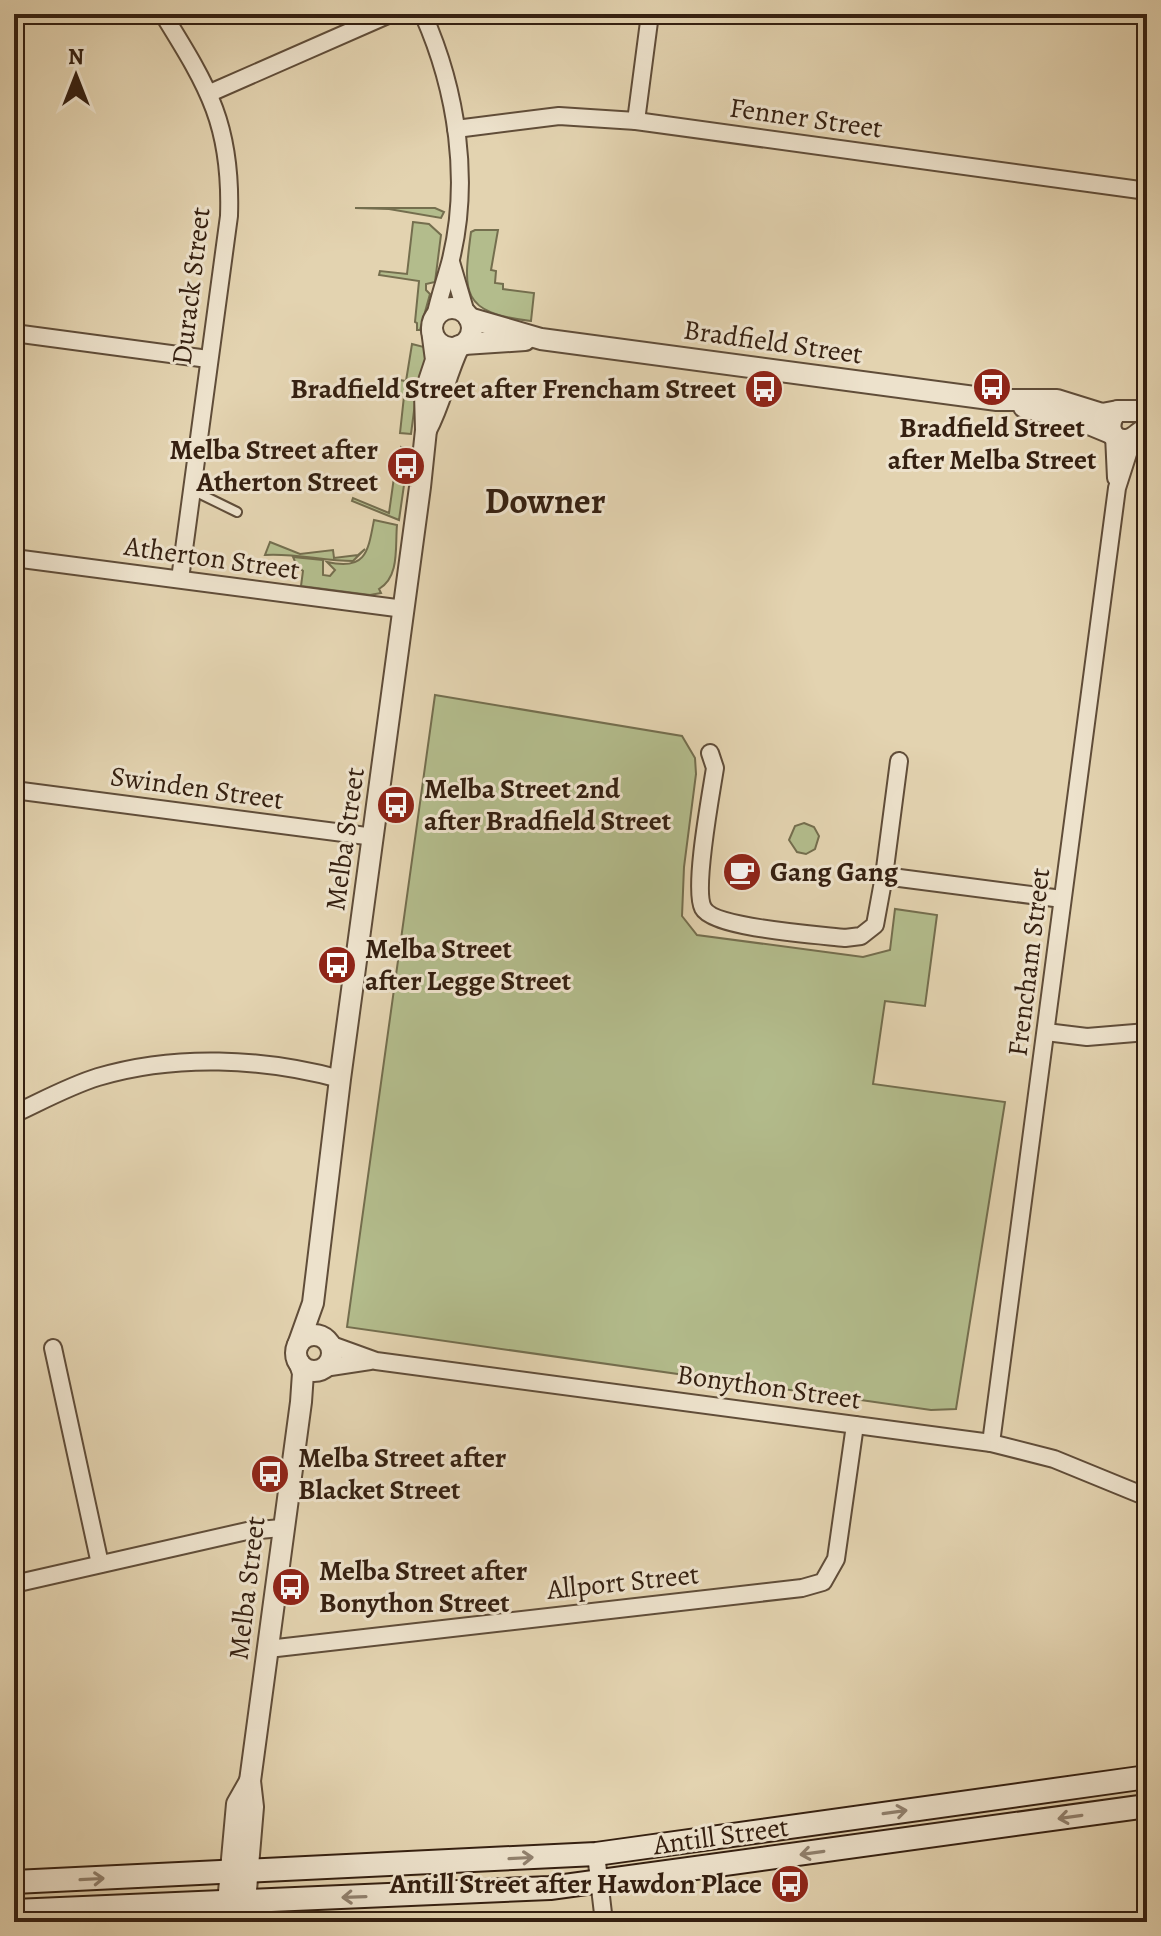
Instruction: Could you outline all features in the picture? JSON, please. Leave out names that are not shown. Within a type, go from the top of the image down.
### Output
[{"type":"main road","name":"Antill Street","points":[[14,1882],[596,1854],[1147,1777]]},
{"type":"main road","name":"Antill Street","points":[[14,1911],[497,1892],[600,1883],[1147,1806]]},
{"type":"street","name":"Durack Street","points":[[163,14],[210,93],[226,146],[230,188],[229,216],[180,579]]},
{"type":"street","points":[[210,93],[390,14]]},
{"type":"street","name":"Melba Street","points":[[236,1902],[239,1872],[237,1804],[250,1781],[277,1588],[282,1528],[301,1402],[303,1373],[299,1355],[313,1303],[404,609],[426,430],[425,393],[436,360],[434,324],[441,289],[451,262],[459,184],[450,88],[423,14]]},
{"type":"street","points":[[636,121],[650,14]]},
{"type":"street","name":"Fenner Street","points":[[456,129],[559,116],[636,121],[1147,191]]},
{"type":"street","name":"Melba Street","points":[[451,262],[468,316]]},
{"type":"street","points":[[451,308],[468,316],[472,330],[462,345],[443,345],[434,324],[440,312],[451,308]]},
{"type":"street","name":"Bradfield Street","points":[[468,316],[541,339],[997,400],[1129,433]]},
{"type":"street","points":[[14,333],[208,359]]},
{"type":"street","name":"Bradfield Street","points":[[462,345],[541,339]]},
{"type":"street","name":"Melba Street","points":[[426,430],[439,406],[446,373],[462,345]]},
{"type":"street","name":"Bradfield Street","points":[[997,400],[1057,400],[1102,414],[1132,411]]},
{"type":"street","points":[[1129,433],[1139,418],[1132,411]]},
{"type":"street","name":"Frencham Street","points":[[991,1443],[1117,488],[1129,433]]},
{"type":"street","name":"Atherton Street","points":[[14,558],[404,609]]},
{"type":"street","points":[[710,753],[715,768],[700,886],[703,909],[713,918],[732,924],[845,938],[861,936],[875,925],[899,761]]},
{"type":"street","name":"Swinden Street","points":[[14,790],[374,837]]},
{"type":"street","points":[[884,876],[1062,899]]},
{"type":"street","points":[[1046,1032],[1087,1037],[1147,1032]]},
{"type":"street","points":[[14,1114],[70,1087],[141,1066],[227,1061],[319,1073],[340,1079]]},
{"type":"street","name":"Melba Street","points":[[313,1303],[327,1342]]},
{"type":"street","points":[[314,1336],[327,1342],[331,1359],[323,1368],[311,1371],[299,1355],[307,1337],[314,1336]]},
{"type":"street","name":"Bonython Street","points":[[327,1342],[376,1361],[991,1443],[1054,1459],[1147,1497]]},
{"type":"street","points":[[53,1348],[100,1564]]},
{"type":"street","name":"Bonython Street","points":[[323,1368],[376,1361]]},
{"type":"street","name":"Melba Street","points":[[301,1402],[323,1368]]},
{"type":"street","name":"Allport Street","points":[[268,1649],[802,1588],[823,1582],[836,1559],[855,1425]]},
{"type":"street","points":[[14,1584],[247,1531],[282,1528]]},
{"type":"street","points":[[596,1854],[604,1922]]},
{"type":"lane","points":[[191,489],[237,512]]},
{"type":"green space","points":[[355,208],[435,208],[444,212],[441,218],[389,209]]},
{"type":"green space","points":[[413,222],[429,224],[441,235],[435,282],[426,284],[430,294],[420,330],[417,330],[415,322],[419,281],[379,275],[380,271],[407,274]]},
{"type":"green space","points":[[498,230],[491,270],[496,271],[495,283],[503,284],[503,289],[534,293],[531,321],[491,312],[471,296],[467,270],[471,232]]},
{"type":"green space","points":[[412,344],[424,347],[428,354],[417,388],[411,434],[400,433],[404,396],[397,395],[399,380],[406,381]]},
{"type":"green space","points":[[401,447],[409,449],[408,458],[405,459],[407,464],[399,520],[352,501],[353,498],[389,513]]},
{"type":"green space","points":[[374,520],[397,525],[393,569],[386,584],[379,589],[381,593],[370,595],[301,586],[303,571],[293,557],[323,560],[323,575],[330,576],[335,570],[327,562],[350,564],[363,556]]},
{"type":"green space","points":[[270,542],[300,554],[333,550],[334,558],[358,555],[365,549],[353,561],[265,555]]},
{"type":"green space","points":[[435,695],[682,736],[695,758],[696,774],[684,867],[682,916],[697,935],[863,957],[890,950],[895,909],[937,915],[925,1006],[885,1001],[873,1084],[1005,1102],[956,1409],[931,1410],[347,1327]]},
{"type":"green space","points":[[804,823],[814,827],[819,836],[815,849],[806,854],[797,852],[789,840],[795,826]]},
{"type":"place","name":"Bradfield Street after Melba Street","points":[[992,387]]},
{"type":"place","name":"Bradfield Street after Frencham Street","points":[[764,389]]},
{"type":"place","name":"Melba Street after Atherton Street","points":[[406,466]]},
{"type":"place","name":"Melba Street 2nd after Bradfield Street","points":[[396,805]]},
{"type":"place","name":"Gang Gang","points":[[742,872]]},
{"type":"place","name":"Melba Street after Legge Street","points":[[337,965]]},
{"type":"place","name":"Melba Street after Blacket Street","points":[[270,1474]]},
{"type":"place","name":"Melba Street after Bonython Street","points":[[291,1587]]},
{"type":"place","name":"Antill Street after Hawdon Place","points":[[790,1884]]},
{"type":"district","name":"Downer","points":[[545,500]]}]
